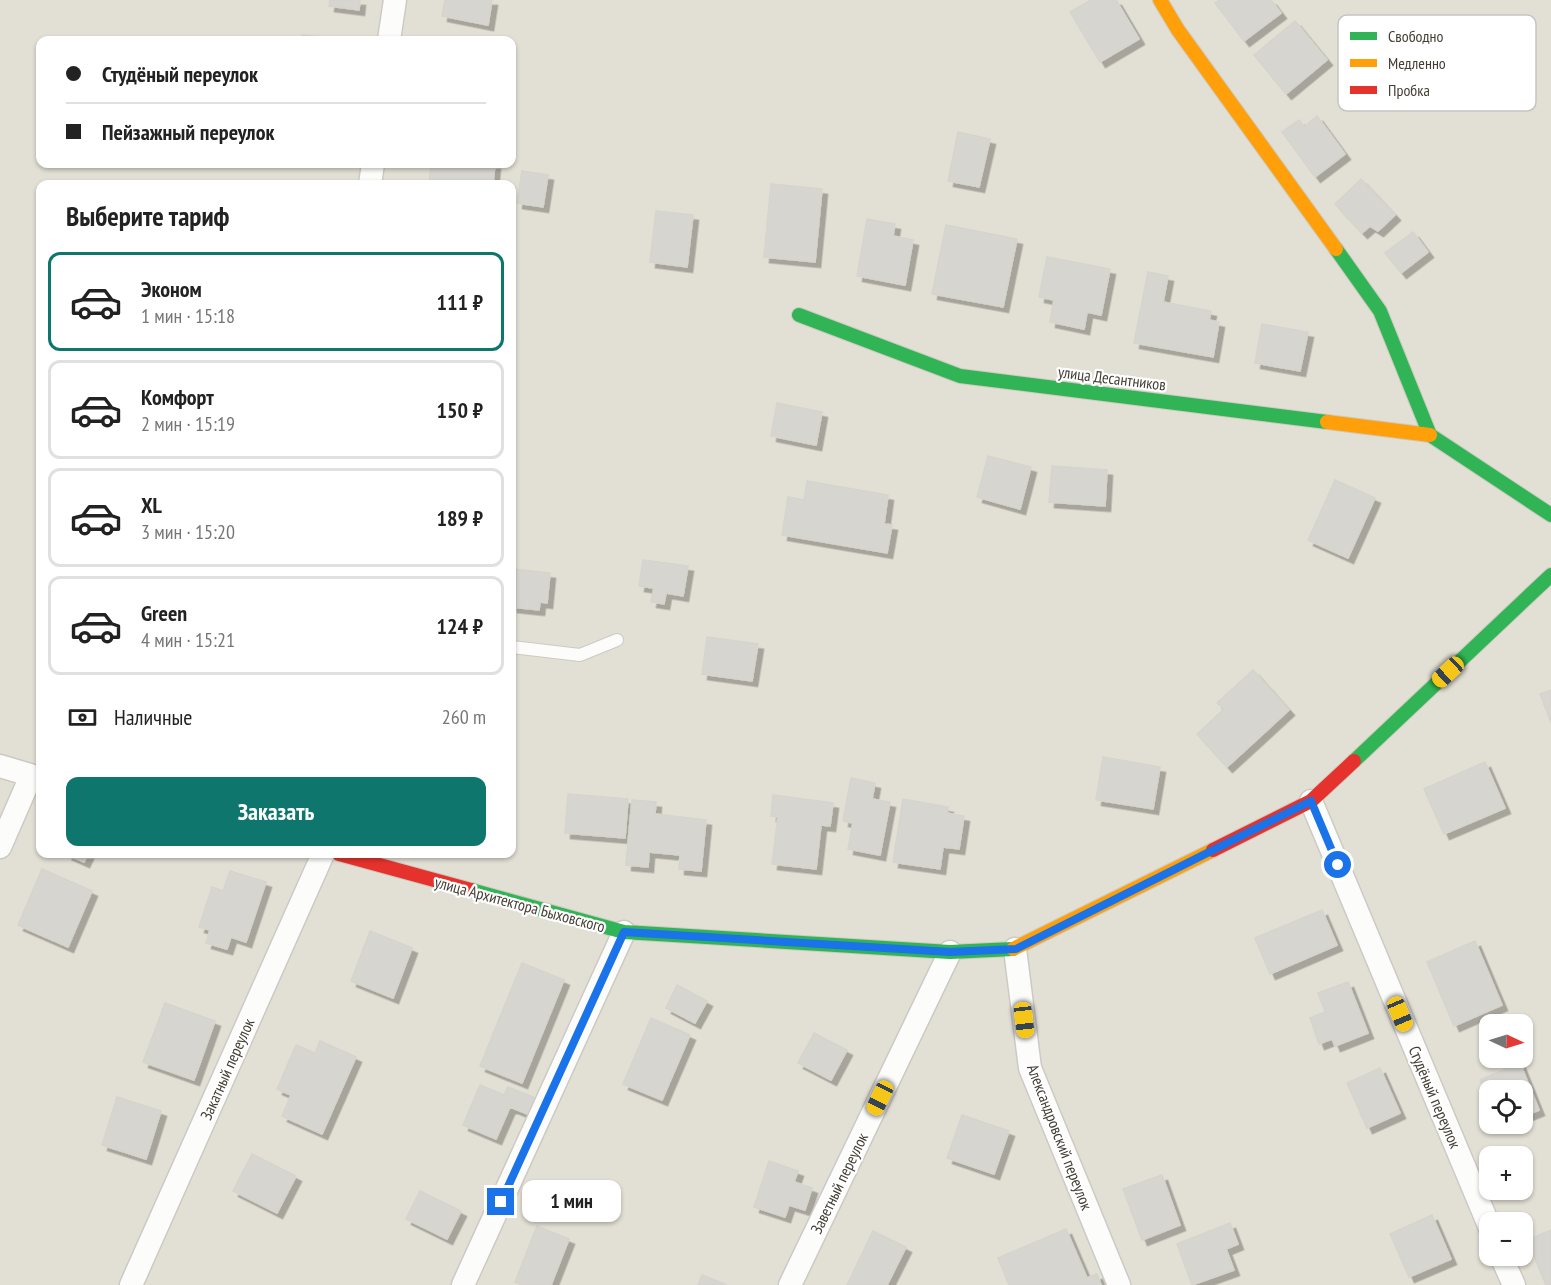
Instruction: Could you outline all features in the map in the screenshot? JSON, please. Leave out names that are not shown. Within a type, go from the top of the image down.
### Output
[{"type":"street","points":[[390,36],[395,0]]},
{"type":"street","points":[[1160,0],[1178,30],[1380,311],[1430,435],[1551,515]]},
{"type":"street","name":"улица Десантников","points":[[799,315],[960,376],[1430,435]]},
{"type":"street","name":"улица Архитектора Быховского","points":[[354,858],[624,932],[950,952],[1016,949],[1311,801],[1551,575]]},
{"type":"street","points":[[0,766],[36,777],[0,848]]},
{"type":"street","name":"Студёный переулок","points":[[1311,801],[1483,1212]]},
{"type":"street","name":"Закатный переулок","points":[[131,1285],[321,858]]},
{"type":"street","points":[[463,1285],[624,932]]},
{"type":"street","name":"Александровский переулок","points":[[1016,949],[1030,1068],[1119,1285]]},
{"type":"street","name":"Заветный переулок","points":[[790,1285],[950,952]]},
{"type":"street","points":[[1505,1266],[1514,1285]]},
{"type":"lane","points":[[516,647],[580,655],[617,640]]},
{"type":"shaded area","points":[[0,0],[1551,0],[1551,1285],[0,1285]]},
{"type":"building","points":[[330,0],[360,0],[359,10],[329,6]]},
{"type":"building","points":[[445,0],[492,0],[488,25],[442,16]]},
{"type":"building","points":[[1091,0],[1116,0],[1139,39],[1100,62],[1070,12]]},
{"type":"building","points":[[1220,0],[1271,0],[1281,13],[1244,41],[1215,3]]},
{"type":"building","points":[[1295,21],[1327,60],[1286,94],[1254,55]]},
{"type":"building","points":[[1317,116],[1345,154],[1315,177],[1282,132],[1299,120],[1304,127]]},
{"type":"building","points":[[958,132],[990,139],[979,187],[948,181]]},
{"type":"building","points":[[431,168],[495,168],[493,180],[429,180]]},
{"type":"building","points":[[522,171],[548,175],[543,207],[517,203]]},
{"type":"building","points":[[1361,179],[1395,215],[1378,231],[1370,226],[1362,233],[1335,204]]},
{"type":"building","points":[[771,184],[822,189],[815,262],[764,257]]},
{"type":"building","points":[[656,211],[693,215],[687,267],[650,262]]},
{"type":"building","points":[[867,219],[895,224],[893,236],[913,240],[905,285],[857,276]]},
{"type":"building","points":[[946,225],[1017,239],[1003,307],[932,294]]},
{"type":"building","points":[[1413,232],[1428,252],[1401,273],[1385,253]]},
{"type":"building","points":[[1047,257],[1110,269],[1101,315],[1087,312],[1084,329],[1050,322],[1054,300],[1039,297]]},
{"type":"building","points":[[1148,272],[1168,276],[1163,302],[1211,311],[1209,320],[1219,322],[1213,357],[1134,343]]},
{"type":"building","points":[[1262,324],[1308,332],[1300,371],[1255,363]]},
{"type":"building","points":[[777,403],[822,412],[816,445],[771,436]]},
{"type":"building","points":[[988,456],[1031,467],[1020,509],[977,497]]},
{"type":"building","points":[[1052,466],[1107,470],[1105,506],[1049,502]]},
{"type":"building","points":[[1335,480],[1375,498],[1348,558],[1308,540]]},
{"type":"building","points":[[807,481],[888,495],[884,524],[892,525],[887,553],[782,535],[788,497],[804,500]]},
{"type":"building","points":[[643,560],[688,566],[683,596],[666,593],[664,604],[651,602],[654,588],[639,586]]},
{"type":"building","points":[[516,569],[550,573],[547,603],[540,602],[539,610],[516,607]]},
{"type":"building","points":[[707,637],[758,644],[752,681],[702,674]]},
{"type":"building","points":[[1253,670],[1289,710],[1227,767],[1197,734],[1224,709],[1217,703]]},
{"type":"building","points":[[1551,690],[1551,723],[1540,694]]},
{"type":"building","points":[[1103,757],[1160,767],[1153,809],[1096,800]]},
{"type":"building","points":[[1485,762],[1505,808],[1444,834],[1424,789]]},
{"type":"building","points":[[851,778],[875,783],[872,799],[890,802],[880,855],[848,849],[853,823],[843,821]]},
{"type":"building","points":[[568,794],[628,799],[625,838],[565,833]]},
{"type":"building","points":[[773,795],[833,803],[830,826],[821,825],[816,869],[772,864],[778,817],[771,816]]},
{"type":"building","points":[[903,799],[948,807],[947,813],[964,816],[959,849],[943,847],[940,869],[893,862]]},
{"type":"building","points":[[632,800],[656,802],[655,814],[706,820],[701,871],[679,869],[680,855],[649,852],[648,867],[626,865]]},
{"type":"building","points":[[42,869],[92,891],[68,947],[18,925]]},
{"type":"building","points":[[230,871],[266,882],[246,942],[231,937],[227,949],[206,943],[210,930],[199,927],[212,887],[223,891]]},
{"type":"building","points":[[1322,910],[1337,945],[1270,974],[1255,938]]},
{"type":"building","points":[[370,931],[412,948],[393,998],[351,981]]},
{"type":"building","points":[[1475,941],[1502,1005],[1454,1026],[1427,962]]},
{"type":"building","points":[[522,963],[564,980],[522,1083],[480,1066]]},
{"type":"building","points":[[1348,982],[1368,1033],[1335,1046],[1332,1039],[1319,1044],[1310,1018],[1325,1012],[1318,993]]},
{"type":"building","points":[[677,985],[707,1001],[695,1023],[666,1008]]},
{"type":"building","points":[[165,1003],[215,1021],[194,1080],[143,1062]]},
{"type":"building","points":[[651,1018],[690,1035],[662,1100],[623,1084]]},
{"type":"building","points":[[814,1033],[847,1050],[831,1080],[798,1063]]},
{"type":"building","points":[[320,1041],[356,1057],[322,1134],[282,1116],[291,1095],[277,1089],[296,1045],[315,1053]]},
{"type":"building","points":[[1380,1068],[1400,1113],[1367,1128],[1347,1083]]},
{"type":"building","points":[[1508,1068],[1522,1068],[1527,1080],[1480,1080]]},
{"type":"building","points":[[480,1085],[504,1095],[508,1087],[538,1099],[530,1115],[510,1107],[496,1139],[463,1125]]},
{"type":"building","points":[[1533,1095],[1539,1110],[1533,1112]]},
{"type":"building","points":[[117,1097],[161,1111],[146,1159],[102,1145]]},
{"type":"building","points":[[962,1115],[1009,1131],[994,1174],[947,1158]]},
{"type":"building","points":[[252,1154],[296,1176],[277,1213],[233,1191]]},
{"type":"building","points":[[769,1161],[798,1171],[794,1182],[812,1188],[805,1210],[789,1205],[785,1217],[754,1207]]},
{"type":"building","points":[[1162,1175],[1180,1225],[1142,1240],[1123,1189]]},
{"type":"building","points":[[420,1191],[461,1211],[447,1239],[406,1219]]},
{"type":"building","points":[[1432,1215],[1451,1259],[1409,1277],[1390,1234]]},
{"type":"building","points":[[1230,1223],[1238,1244],[1226,1249],[1234,1270],[1192,1285],[1177,1244]]},
{"type":"building","points":[[537,1226],[569,1239],[551,1285],[522,1285],[515,1282]]},
{"type":"building","points":[[1066,1229],[1087,1278],[1097,1274],[1101,1285],[1009,1285],[998,1258]]},
{"type":"building","points":[[1551,1230],[1551,1285],[1546,1285],[1533,1254],[1533,1238]]},
{"type":"building","points":[[873,1231],[906,1247],[887,1285],[847,1285]]},
{"type":"building","points":[[702,1275],[727,1285],[698,1285]]},
{"type":"traffic: fast","points":[[1336,249],[1380,311],[1430,435],[1551,515]]},
{"type":"traffic: fast","points":[[799,315],[960,376],[1327,422]]},
{"type":"traffic: fast","points":[[1354,761],[1551,575]]},
{"type":"traffic: fast","points":[[471,890],[624,932],[950,952],[1013,949]]},
{"type":"traffic: slow","points":[[1160,0],[1178,30],[1336,249]]},
{"type":"traffic: slow","points":[[1327,422],[1430,435]]},
{"type":"traffic: slow","points":[[1013,949],[1213,850]]},
{"type":"traffic: jam","points":[[1213,850],[1311,801],[1354,761]]},
{"type":"traffic: jam","points":[[354,858],[471,890]]},
{"type":"route","points":[[501,1202],[624,932],[950,952],[1016,949],[1311,801],[1338,865]]}]
